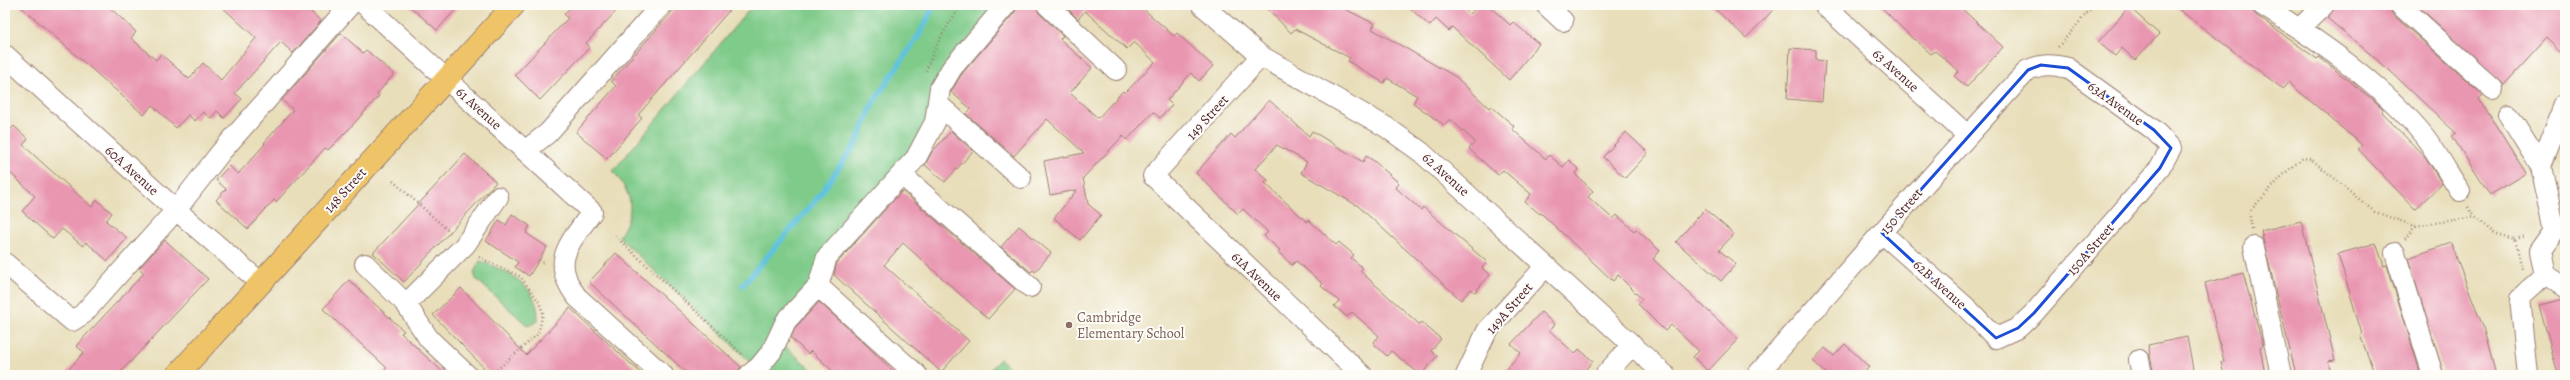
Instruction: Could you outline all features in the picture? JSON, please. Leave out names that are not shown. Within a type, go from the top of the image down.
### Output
[{"type":"main road","name":"148 Street","points":[[177,375],[514,5]]},
{"type":"street","points":[[5,263],[72,321],[83,314],[176,210],[226,147],[350,5]]},
{"type":"street","name":"61 Avenue","points":[[365,5],[592,212],[566,254],[562,268],[566,282],[577,297],[663,375]]},
{"type":"street","points":[[525,151],[548,132],[661,5]]},
{"type":"street","points":[[754,371],[772,351],[786,321],[818,286],[827,257],[903,176],[928,138],[935,122],[939,105],[940,88],[952,68],[1006,5]]},
{"type":"street","points":[[1047,5],[1116,70]]},
{"type":"street","name":"62 Avenue","points":[[1202,5],[1261,56],[1386,127],[1420,152],[1665,375]]},
{"type":"street","points":[[1546,5],[1563,21]]},
{"type":"street","name":"63 Avenue","points":[[1824,5],[1967,135]]},
{"type":"street","points":[[2262,5],[2300,28],[2369,81],[2422,133],[2460,191]]},
{"type":"street","points":[[2300,28],[2324,5]]},
{"type":"street","points":[[2400,5],[2493,89]]},
{"type":"street","name":"60A Avenue","points":[[5,55],[176,210],[261,283]]},
{"type":"street","name":"149 Street","points":[[1153,176],[1261,56]]},
{"type":"street","name":"150 Street","points":[[1757,375],[1967,135],[2028,70],[2055,58]]},
{"type":"street","name":"63A Avenue","points":[[2055,58],[2154,130],[2171,148]]},
{"type":"street","points":[[939,105],[1021,178]]},
{"type":"street","points":[[2541,167],[2565,105]]},
{"type":"street","points":[[2508,114],[2541,167],[2560,228],[2540,250],[2545,275],[2565,288]]},
{"type":"street","name":"150A Street","points":[[1996,338],[2018,328],[2034,313],[2160,168],[2171,148]]},
{"type":"street","points":[[903,176],[1030,288]]},
{"type":"street","name":"61A Avenue","points":[[1153,176],[1362,375]]},
{"type":"street","points":[[406,304],[465,245],[498,197]]},
{"type":"street","name":"62B Avenue","points":[[1882,233],[1967,308],[1996,338]]},
{"type":"street","points":[[2254,247],[2281,375]]},
{"type":"street","points":[[2394,253],[2433,375]]},
{"type":"street","points":[[365,264],[406,304],[429,339],[467,375]]},
{"type":"street","name":"149A Street","points":[[1466,375],[1487,331],[1546,266]]},
{"type":"street","points":[[2528,375],[2520,298],[2545,275]]},
{"type":"street","points":[[818,286],[917,375]]},
{"type":"street","points":[[1605,375],[1632,345]]},
{"type":"path","points":[[925,75],[931,55],[962,5]]},
{"type":"path","points":[[2055,58],[2094,5]]},
{"type":"path","points":[[2254,247],[2250,212],[2285,173],[2303,158],[2320,164],[2375,212],[2415,226],[2474,217],[2494,233],[2515,239],[2523,272]]},
{"type":"path","points":[[394,181],[446,229]]},
{"type":"path","points":[[615,236],[744,355],[753,355],[754,371]]},
{"type":"path","points":[[465,245],[483,259],[521,277],[540,302],[543,313],[538,334],[491,375]]},
{"type":"highlighted area","points":[[2041,65],[2068,68],[2154,130],[2171,148],[2160,168],[2034,313],[2018,328],[1996,338],[1882,233],[2028,70]]},
{"type":"green space","points":[[753,5],[1001,5],[931,123],[773,336],[818,375],[764,375],[619,237],[628,219],[630,203],[625,188],[613,171]]},
{"type":"green space","points":[[480,261],[511,275],[528,289],[534,298],[538,321],[528,326],[476,279],[474,272]]},
{"type":"green space","points":[[1000,359],[1018,375],[986,375]]},
{"type":"building","points":[[19,5],[107,5],[136,32],[131,38],[156,60],[161,54],[189,79],[203,63],[221,80],[256,38],[220,5],[303,5],[321,21],[293,53],[281,42],[235,93],[242,99],[224,118],[217,111],[211,118],[203,112],[195,121],[188,115],[176,128],[152,105],[144,115]]},
{"type":"building","points":[[408,5],[460,5],[437,30]]},
{"type":"building","points":[[573,5],[622,5],[586,43],[590,47],[540,100],[515,75],[568,18],[564,14]]},
{"type":"building","points":[[678,5],[734,5],[638,115],[642,118],[607,159],[576,132],[616,86],[611,81]]},
{"type":"building","points":[[1017,5],[1036,5],[1039,13],[1063,36],[1060,39],[1092,68],[1070,93],[1098,118],[1123,91],[1125,93],[1155,62],[1134,42],[1127,49],[1085,11],[1078,19],[1064,5],[1139,5],[1174,36],[1177,33],[1213,66],[1199,81],[1191,73],[1167,100],[1172,105],[1160,118],[1153,112],[1127,140],[1123,136],[1083,178],[1088,204],[1101,215],[1080,240],[1054,218],[1077,190],[1050,195],[1044,161],[1084,153],[1047,119],[1014,156],[966,114],[971,109],[951,92],[961,75],[1015,12]]},
{"type":"building","points":[[1264,5],[1337,5],[1375,24],[1372,29],[1456,77],[1489,108],[1491,106],[1514,126],[1512,129],[1546,159],[1549,155],[1563,167],[1569,160],[1579,170],[1575,174],[1593,191],[1588,197],[1613,219],[1617,215],[1634,231],[1636,229],[1660,251],[1653,259],[1738,339],[1708,371],[1693,357],[1699,351],[1671,325],[1665,331],[1638,304],[1642,299],[1618,275],[1613,281],[1541,213],[1540,214],[1525,202],[1531,194],[1503,170],[1498,175],[1469,149],[1475,142],[1450,119],[1444,125],[1413,103],[1417,96],[1387,78],[1384,83],[1348,61],[1350,58],[1295,29],[1291,33]]},
{"type":"building","points":[[1406,5],[1460,5],[1470,14],[1478,5],[1488,5],[1510,25],[1513,22],[1539,44],[1509,80],[1452,27],[1449,31],[1436,19],[1430,26]]},
{"type":"building","points":[[1711,5],[1778,5],[1746,38]]},
{"type":"building","points":[[1879,5],[1958,5],[2003,47],[1967,87],[1954,76],[1959,71],[1935,51],[1931,54],[1915,39],[1914,40]]},
{"type":"building","points":[[2173,5],[2248,5],[2256,15],[2317,59],[2319,57],[2378,104],[2383,109],[2381,112],[2426,158],[2442,184],[2415,209],[2358,149],[2362,145],[2288,82],[2283,89]]},
{"type":"building","points":[[2335,5],[2389,5],[2392,14],[2483,95],[2479,99],[2526,173],[2490,195],[2452,136],[2456,133],[2387,68],[2327,18]]},
{"type":"building","points":[[2417,5],[2565,5],[2565,55],[2547,38],[2504,85]]},
{"type":"building","points":[[2129,7],[2159,34],[2135,60],[2122,48],[2115,56],[2098,42]]},
{"type":"building","points":[[341,33],[363,53],[366,50],[394,74],[377,94],[379,96],[347,131],[328,150],[325,148],[276,202],[274,200],[248,229],[216,200],[226,189],[216,180],[229,166],[238,174],[265,144],[264,143],[293,110],[282,100]]},
{"type":"building","points":[[1790,48],[1816,50],[1816,60],[1825,61],[1822,102],[1787,99]]},
{"type":"building","points":[[1269,100],[1309,136],[1312,131],[1363,162],[1366,156],[1374,161],[1399,183],[1395,187],[1421,210],[1423,207],[1487,262],[1482,268],[1490,275],[1475,292],[1471,289],[1461,300],[1358,206],[1301,173],[1307,162],[1277,145],[1255,169],[1268,180],[1265,183],[1307,222],[1309,220],[1336,245],[1339,242],[1354,255],[1351,258],[1363,268],[1360,271],[1419,324],[1421,322],[1441,339],[1431,351],[1437,356],[1421,375],[1391,351],[1387,356],[1373,343],[1379,336],[1352,312],[1347,317],[1334,306],[1339,301],[1321,286],[1323,284],[1296,261],[1292,265],[1278,252],[1280,250],[1264,236],[1268,232],[1243,209],[1238,214],[1196,173],[1231,134],[1235,138]]},
{"type":"building","points":[[14,126],[28,139],[23,145],[92,207],[97,200],[112,213],[106,221],[127,238],[108,261],[86,242],[83,246],[62,229],[53,239],[22,211],[35,196],[5,168],[5,135]]},
{"type":"building","points":[[951,131],[973,151],[945,182],[925,165],[932,152]]},
{"type":"building","points":[[1626,132],[1648,153],[1625,178],[1603,157]]},
{"type":"building","points":[[465,154],[496,182],[404,282],[373,253]]},
{"type":"building","points":[[902,191],[1015,289],[988,319],[903,243],[884,265],[969,341],[941,372],[834,275],[837,263]]},
{"type":"building","points":[[1705,209],[1734,234],[1719,250],[1736,264],[1721,281],[1676,242]]},
{"type":"building","points":[[512,214],[530,226],[526,233],[547,247],[529,276],[515,267],[518,262],[486,241],[499,220],[506,225]]},
{"type":"building","points":[[2301,221],[2335,360],[2328,361],[2332,375],[2296,375],[2261,231]]},
{"type":"building","points":[[1019,226],[1051,253],[1035,272],[1033,270],[1031,272],[1001,247]]},
{"type":"building","points":[[165,240],[208,279],[118,375],[64,375],[84,352],[76,346],[144,273],[139,268]]},
{"type":"building","points":[[2376,243],[2384,266],[2387,265],[2421,375],[2375,375],[2360,335],[2362,334],[2338,254]]},
{"type":"building","points":[[2451,243],[2483,327],[2496,375],[2444,375],[2408,258]]},
{"type":"building","points":[[616,253],[741,367],[733,375],[689,375],[589,282]]},
{"type":"building","points":[[2243,273],[2263,346],[2260,347],[2265,375],[2224,375],[2221,362],[2224,361],[2205,283]]},
{"type":"building","points":[[349,280],[404,331],[401,333],[446,375],[380,375],[387,368],[323,309]]},
{"type":"building","points":[[461,288],[526,355],[570,308],[643,375],[491,375],[433,315]]},
{"type":"building","points":[[2565,299],[2565,375],[2558,375],[2539,305]]},
{"type":"building","points":[[819,302],[897,375],[837,375],[811,351],[808,354],[791,338],[796,327]]},
{"type":"building","points":[[1541,312],[1555,325],[1549,330],[1575,354],[1579,349],[1593,361],[1581,375],[1501,375],[1521,353],[1511,344]]},
{"type":"building","points":[[2187,337],[2194,375],[2154,375],[2148,345]]},
{"type":"building","points":[[1845,344],[1869,367],[1862,375],[1828,375],[1813,361],[1825,348],[1834,356]]},
{"type":"waterway","points":[[743,285],[819,196],[857,142],[873,103],[921,32],[934,5]]},
{"type":"place","name":"Cambridge Elementary School","points":[[1069,325]]}]
